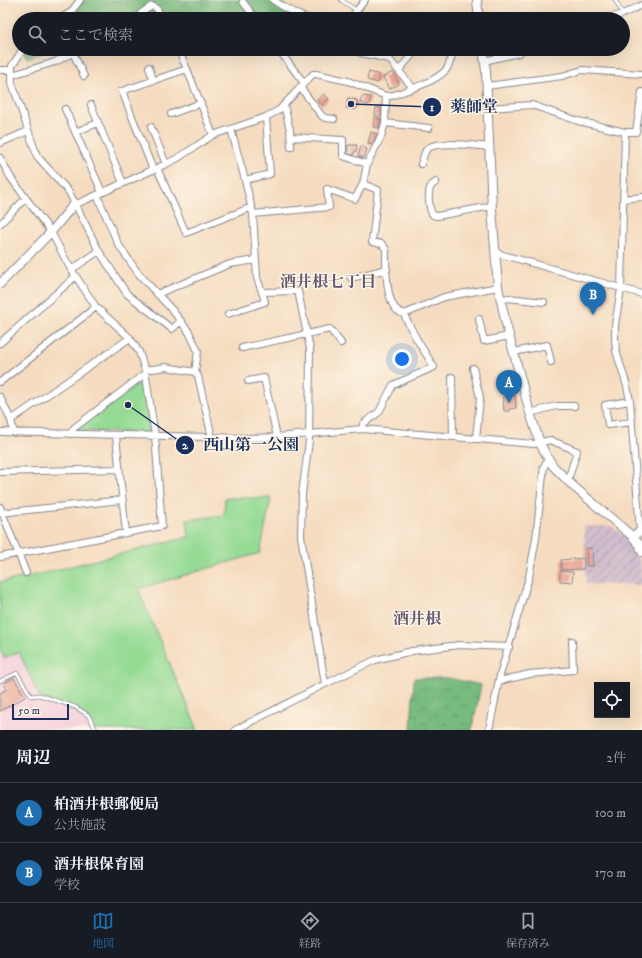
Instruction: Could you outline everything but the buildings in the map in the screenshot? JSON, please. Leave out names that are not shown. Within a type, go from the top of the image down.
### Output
[{"type":"street","points":[[71,12],[80,0]]},
{"type":"street","points":[[273,0],[294,12]]},
{"type":"street","points":[[357,10],[365,0]]},
{"type":"street","points":[[477,0],[478,12]]},
{"type":"street","points":[[243,2],[251,12]]},
{"type":"street","points":[[627,12],[642,5]]},
{"type":"street","points":[[143,12],[152,6],[158,12]]},
{"type":"street","points":[[18,56],[12,66],[12,83],[39,159],[65,186],[99,251],[128,294],[172,329],[180,321]]},
{"type":"street","points":[[0,70],[12,73],[55,62],[67,56]]},
{"type":"street","points":[[74,56],[84,76]]},
{"type":"street","points":[[181,56],[213,135]]},
{"type":"street","points":[[283,56],[322,116],[325,118],[334,119]]},
{"type":"street","points":[[377,56],[389,59],[413,88]]},
{"type":"street","points":[[399,70],[411,56]]},
{"type":"street","points":[[0,284],[51,232],[75,203],[79,203],[100,194],[166,164],[213,135],[266,118],[279,110],[309,77],[316,74],[348,81],[386,96],[413,88],[437,76],[446,69],[451,56]]},
{"type":"street","points":[[484,56],[487,86],[492,206],[498,287],[509,336],[530,413],[540,442],[549,460],[568,480],[632,536],[639,544],[642,552]]},
{"type":"street","points":[[484,61],[506,56]]},
{"type":"street","points":[[149,68],[153,80]]},
{"type":"street","points":[[187,69],[122,91],[155,169],[186,233],[252,207]]},
{"type":"street","points":[[487,86],[562,76],[582,70],[642,74]]},
{"type":"street","points":[[488,108],[532,105],[578,121],[625,132],[636,132],[642,92]]},
{"type":"street","points":[[253,214],[329,207],[327,189],[356,199],[363,184],[367,164],[381,137],[385,123],[386,96]]},
{"type":"street","points":[[171,114],[200,103]]},
{"type":"street","points":[[91,105],[123,183]]},
{"type":"street","points":[[284,105],[290,130],[291,147]]},
{"type":"street","points":[[65,109],[100,194],[118,244],[138,273],[189,332],[198,351],[195,372],[198,376],[211,438]]},
{"type":"street","points":[[245,180],[270,174],[266,118]]},
{"type":"street","points":[[75,132],[98,123]]},
{"type":"street","points":[[385,123],[429,128]]},
{"type":"street","points":[[151,127],[166,164]]},
{"type":"street","points":[[228,314],[264,302],[257,278],[252,207],[230,129]]},
{"type":"street","points":[[0,143],[28,131]]},
{"type":"street","points":[[625,132],[620,289],[615,325],[615,339],[616,351],[627,386],[630,402],[639,480],[641,531],[632,536]]},
{"type":"street","points":[[291,137],[343,140],[343,156],[367,164]]},
{"type":"street","points":[[422,164],[427,148],[432,146],[450,144],[490,147]]},
{"type":"street","points":[[0,158],[7,173],[51,232],[71,270],[96,307],[130,338],[139,352],[145,373],[155,436],[162,526],[0,557]]},
{"type":"street","points":[[436,182],[432,186],[429,193],[430,210],[433,215],[437,216],[492,206]]},
{"type":"street","points":[[362,429],[363,424],[379,412],[393,385],[434,367],[403,313],[393,307],[390,300],[388,292],[386,249],[382,244],[372,242],[378,190],[363,184]]},
{"type":"street","points":[[623,199],[642,197]]},
{"type":"street","points":[[0,224],[26,198]]},
{"type":"street","points":[[71,270],[99,251]]},
{"type":"street","points":[[496,253],[642,294]]},
{"type":"street","points":[[157,294],[230,264],[256,260]]},
{"type":"street","points":[[351,278],[387,269]]},
{"type":"street","points":[[0,343],[76,276]]},
{"type":"street","points":[[403,313],[444,297],[498,287]]},
{"type":"street","points":[[262,292],[298,291],[310,349],[309,434],[302,494],[301,536],[325,684]]},
{"type":"street","points":[[501,300],[508,298],[544,302]]},
{"type":"street","points":[[0,382],[96,307]]},
{"type":"street","points":[[479,319],[484,341],[509,336]]},
{"type":"street","points":[[242,348],[330,330],[341,343]]},
{"type":"street","points":[[11,420],[130,338]]},
{"type":"street","points":[[514,352],[547,345],[551,362]]},
{"type":"street","points":[[70,434],[74,428],[145,373],[166,367],[195,372]]},
{"type":"street","points":[[473,368],[480,398],[476,439]]},
{"type":"street","points":[[452,377],[453,437]]},
{"type":"street","points":[[248,381],[264,378],[277,437]]},
{"type":"street","points":[[0,397],[11,420],[14,433]]},
{"type":"street","points":[[630,402],[605,405],[608,425],[632,422]]},
{"type":"street","points":[[530,413],[556,406],[574,406]]},
{"type":"street","points":[[0,432],[211,438],[277,437],[362,429],[534,444],[550,440],[577,451],[568,480]]},
{"type":"street","points":[[116,436],[118,469],[126,533]]},
{"type":"street","points":[[489,730],[499,681],[528,576],[536,538],[544,466],[549,460]]},
{"type":"street","points":[[0,472],[118,469]]},
{"type":"street","points":[[26,573],[1,511],[122,500]]},
{"type":"street","points":[[499,681],[530,674],[573,670],[572,641]]},
{"type":"street","points":[[235,730],[375,660],[412,651],[459,645],[509,647]]},
{"type":"lane","points":[[341,0],[357,10]]},
{"type":"lane","points":[[615,0],[622,12]]},
{"type":"lane","points":[[0,681],[16,673],[31,696],[40,695],[75,707],[88,715],[96,730]]},
{"type":"shaded area","points":[[584,526],[611,526],[627,538],[633,545],[641,564],[642,585],[586,584]]},
{"type":"shaded area","points":[[0,653],[4,659],[19,654],[37,694],[85,717],[92,730],[0,730]]},
{"type":"green space","points":[[84,0],[276,0],[294,12],[65,12]]},
{"type":"green space","points":[[142,381],[150,430],[148,433],[77,431],[77,429]]},
{"type":"green space","points":[[225,498],[271,498],[260,553],[138,589],[198,730],[94,730],[85,715],[39,697],[19,652],[4,658],[0,650],[0,582],[27,577],[189,537],[187,520],[224,515]]},
{"type":"green space","points":[[414,678],[448,678],[481,685],[472,730],[411,730]]},
{"type":"place","name":"薬師堂","points":[[351,104]]},
{"type":"place","name":"酒井根保育園","points":[[593,315]]},
{"type":"place","name":"柏酒井根郵便局","points":[[509,403]]},
{"type":"place","name":"西山第一公園","points":[[128,405]]},
{"type":"district","name":"酒井根七丁目","points":[[328,282]]},
{"type":"district","name":"酒井根","points":[[417,619]]}]
